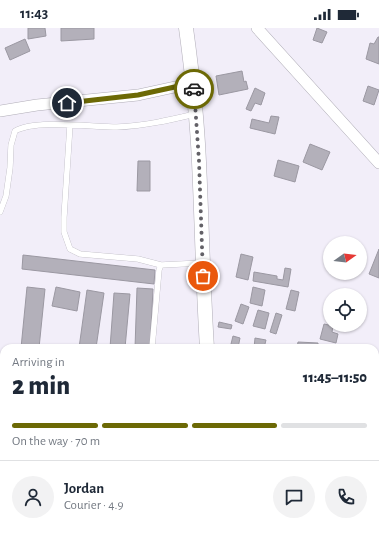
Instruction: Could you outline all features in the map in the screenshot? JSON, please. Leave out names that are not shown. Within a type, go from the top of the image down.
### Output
[{"type":"street","points":[[186,28],[196,114],[207,344]]},
{"type":"street","points":[[257,28],[378,160]]},
{"type":"street","points":[[0,111],[138,95],[193,83]]},
{"type":"lane","points":[[0,212],[6,196],[10,168],[11,145],[15,131],[21,127],[33,125],[133,126],[168,121],[196,114]]},
{"type":"lane","points":[[70,125],[64,217],[64,232],[70,249],[80,254],[138,258],[161,265],[202,263]]},
{"type":"lane","points":[[152,344],[159,270],[161,265]]},
{"type":"building","points":[[28,28],[45,28],[46,36],[28,39]]},
{"type":"building","points":[[61,28],[94,28],[94,39],[61,41]]},
{"type":"building","points":[[317,28],[327,32],[322,43],[313,40]]},
{"type":"building","points":[[378,37],[379,64],[366,59],[370,43],[374,44]]},
{"type":"building","points":[[25,39],[30,51],[10,60],[5,48]]},
{"type":"building","points":[[242,71],[244,82],[246,81],[248,89],[219,95],[216,76]]},
{"type":"building","points":[[368,86],[379,90],[374,105],[363,101]]},
{"type":"building","points":[[255,88],[265,93],[261,105],[255,103],[251,111],[246,109]]},
{"type":"building","points":[[271,116],[279,117],[275,134],[250,128],[252,119],[269,123]]},
{"type":"building","points":[[310,144],[330,152],[322,170],[303,162]]},
{"type":"building","points":[[278,160],[299,166],[295,182],[274,176]]},
{"type":"building","points":[[138,161],[150,161],[150,191],[137,191]]},
{"type":"building","points":[[379,249],[379,278],[369,274]]},
{"type":"building","points":[[241,254],[253,257],[248,280],[236,277]]},
{"type":"building","points":[[23,255],[155,270],[154,284],[22,269]]},
{"type":"building","points":[[285,268],[291,269],[288,287],[253,281],[254,272],[277,276],[277,279],[283,280]]},
{"type":"building","points":[[27,287],[45,289],[39,344],[21,344]]},
{"type":"building","points":[[56,287],[80,292],[77,311],[52,306]]},
{"type":"building","points":[[253,287],[265,290],[262,306],[250,303]]},
{"type":"building","points":[[137,288],[153,289],[150,344],[135,344]]},
{"type":"building","points":[[87,290],[104,293],[97,344],[80,344]]},
{"type":"building","points":[[291,290],[299,292],[295,311],[286,309]]},
{"type":"building","points":[[114,293],[130,294],[125,344],[110,344]]},
{"type":"building","points":[[241,304],[249,307],[243,324],[235,321]]},
{"type":"building","points":[[258,310],[269,313],[265,329],[253,326]]},
{"type":"building","points":[[276,313],[282,315],[276,334],[270,332]]},
{"type":"building","points":[[219,322],[232,325],[231,329],[218,327]]},
{"type":"building","points":[[323,328],[323,332],[338,334],[336,343],[320,339]]},
{"type":"building","points":[[233,336],[240,338],[239,344],[231,344]]},
{"type":"building","points":[[255,338],[266,340],[265,344],[254,344]]},
{"type":"building","points":[[298,342],[318,343],[318,344],[298,344]]},
{"type":"way so far","points":[[194,89],[199,161],[203,276]]},
{"type":"route","points":[[67,103],[138,95],[193,83],[194,89]]}]
